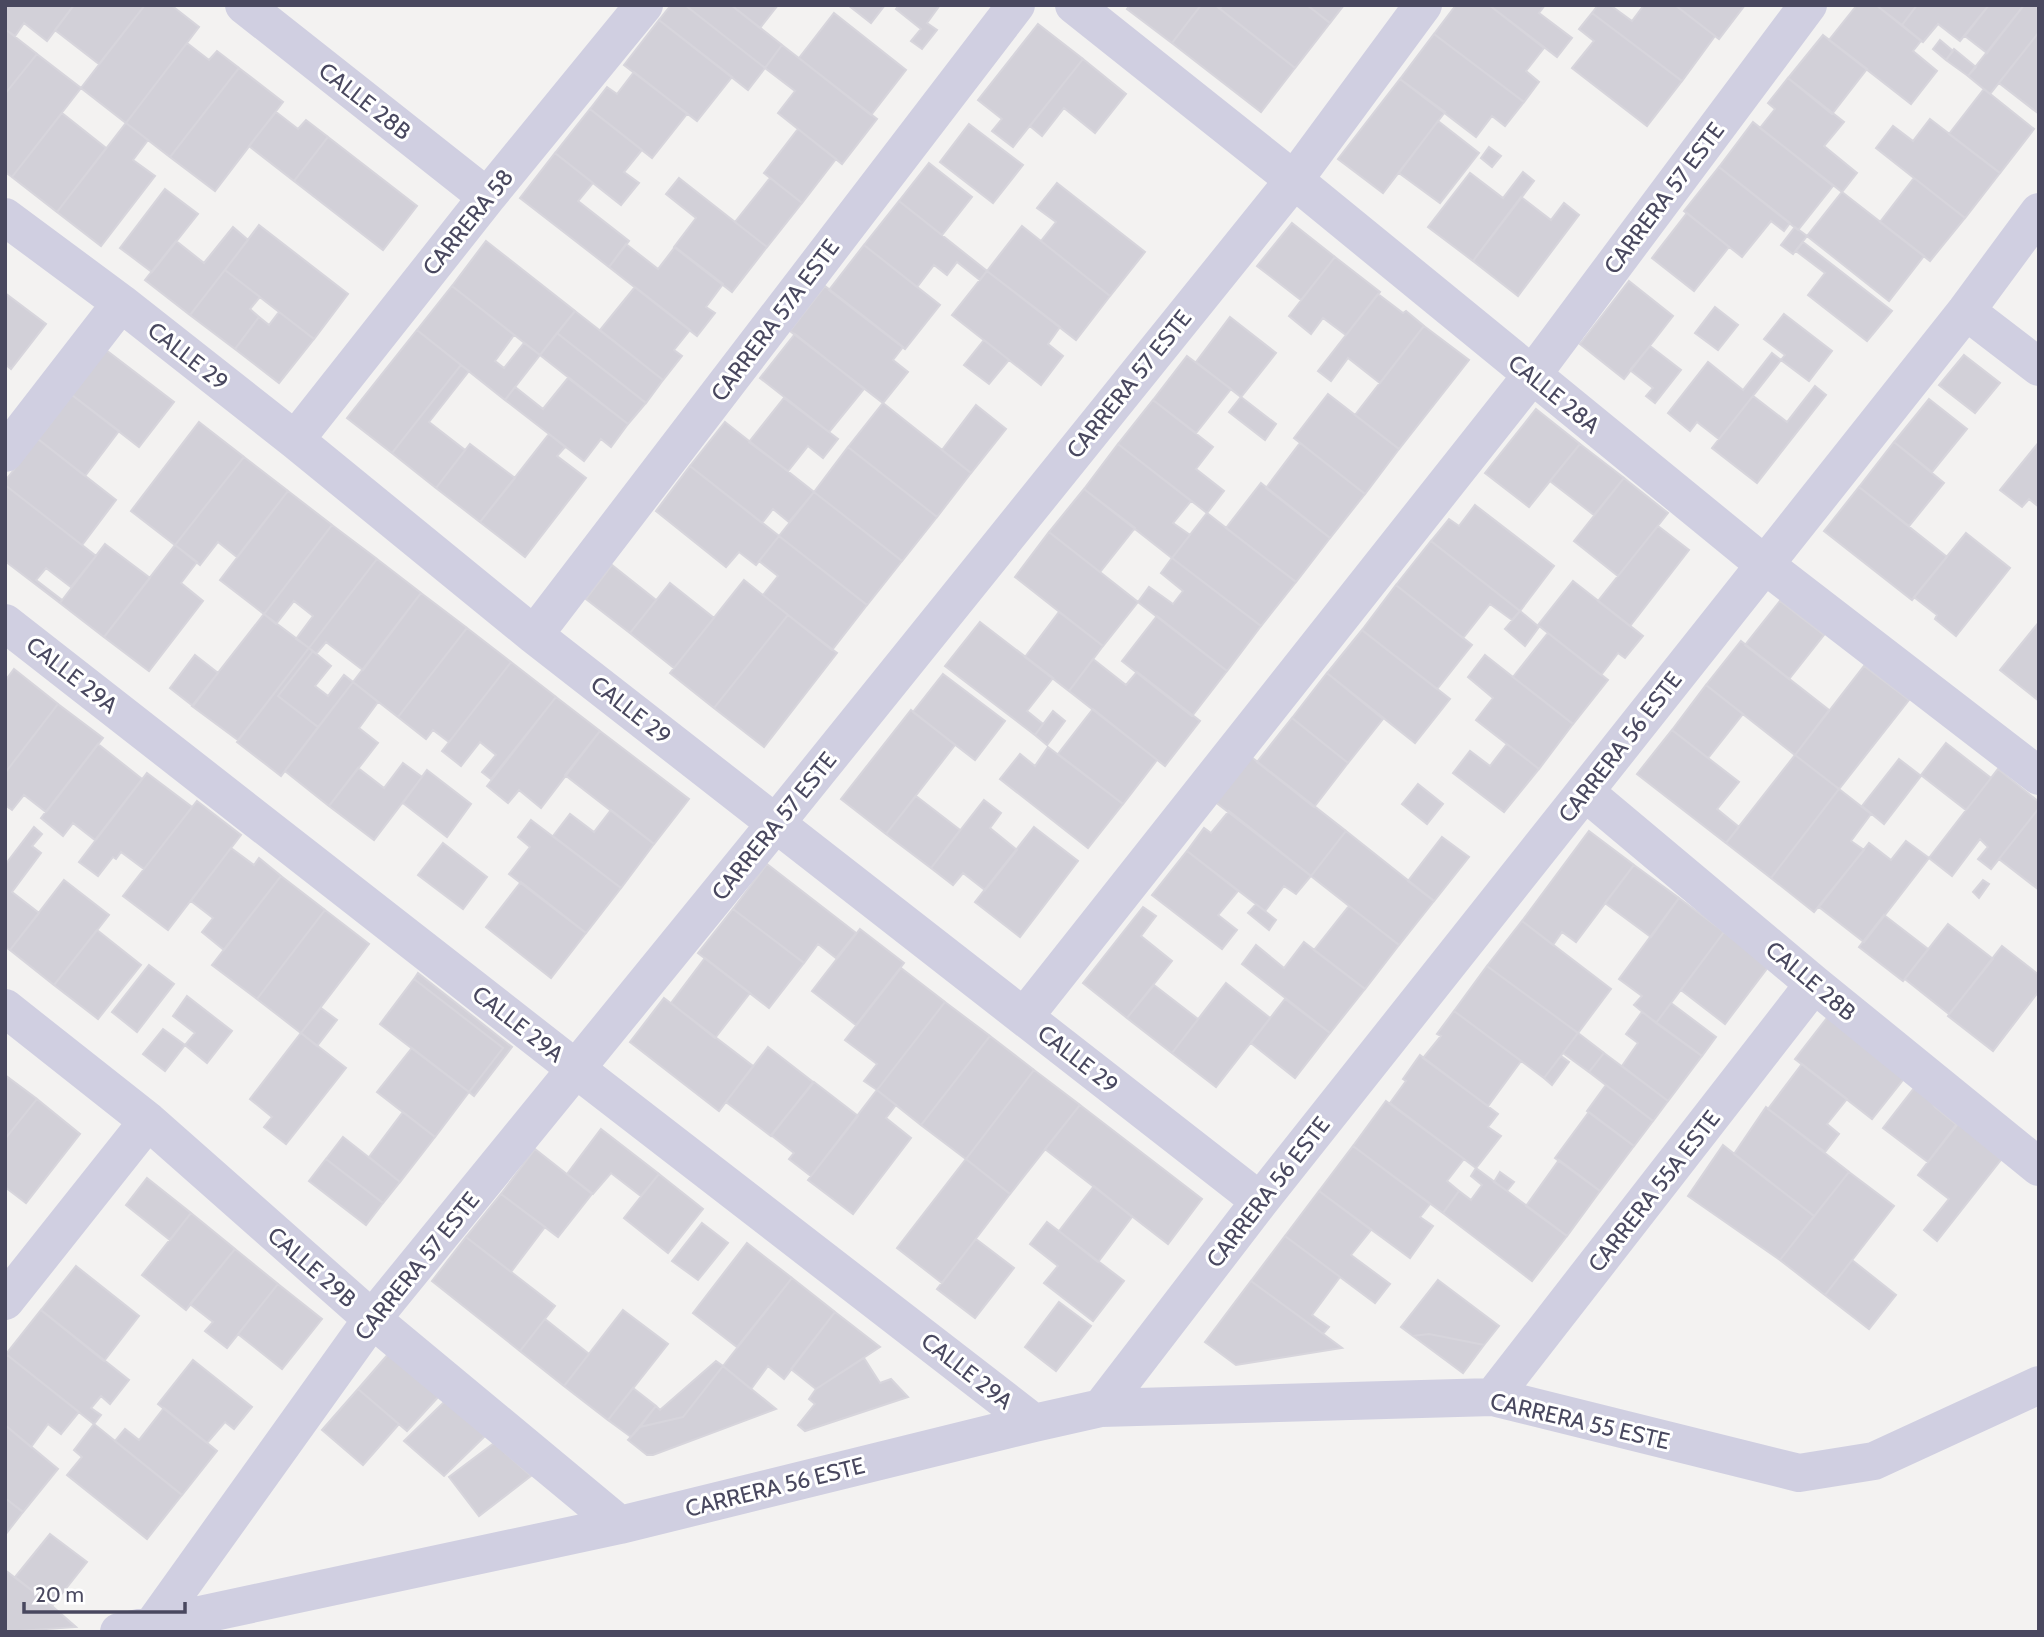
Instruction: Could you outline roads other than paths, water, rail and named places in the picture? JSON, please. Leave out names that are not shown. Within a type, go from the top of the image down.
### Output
[{"type":"street","name":"CALLE 28B","points":[[244,5],[487,197]]},
{"type":"street","name":"CARRERA 58","points":[[295,440],[487,197],[644,5]]},
{"type":"street","name":"CARRERA 57A ESTE","points":[[534,635],[1016,5]]},
{"type":"street","name":"CALLE 28A","points":[[1074,5],[1294,180],[1765,565],[2039,776]]},
{"type":"street","name":"CARRERA 57 ESTE","points":[[136,1628],[372,1319],[1294,180],[1423,5]]},
{"type":"street","name":"CARRERA 57 ESTE","points":[[1024,1017],[1532,375],[1808,5]]},
{"type":"street","name":"CARRERA 56 ESTE","points":[[136,1628],[620,1525],[1101,1408],[1260,1201],[1966,311],[2039,212]]},
{"type":"street","name":"CALLE 29","points":[[5,217],[121,303],[295,440],[534,635],[1260,1201]]},
{"type":"street","points":[[5,453],[121,303]]},
{"type":"street","points":[[1966,311],[2039,367]]},
{"type":"street","name":"CALLE 29A","points":[[5,623],[1034,1423]]},
{"type":"street","name":"CALLE 28B","points":[[1585,792],[1814,984],[2039,1167]]},
{"type":"street","name":"CARRERA 55A ESTE","points":[[1493,1397],[1814,984]]},
{"type":"street","name":"CALLE 29B","points":[[5,1008],[148,1121],[372,1319],[620,1525]]},
{"type":"street","points":[[5,1301],[148,1121]]},
{"type":"street","name":"CARRERA 55 ESTE","points":[[1101,1408],[1493,1397],[1799,1473],[1874,1461],[2039,1385]]}]
